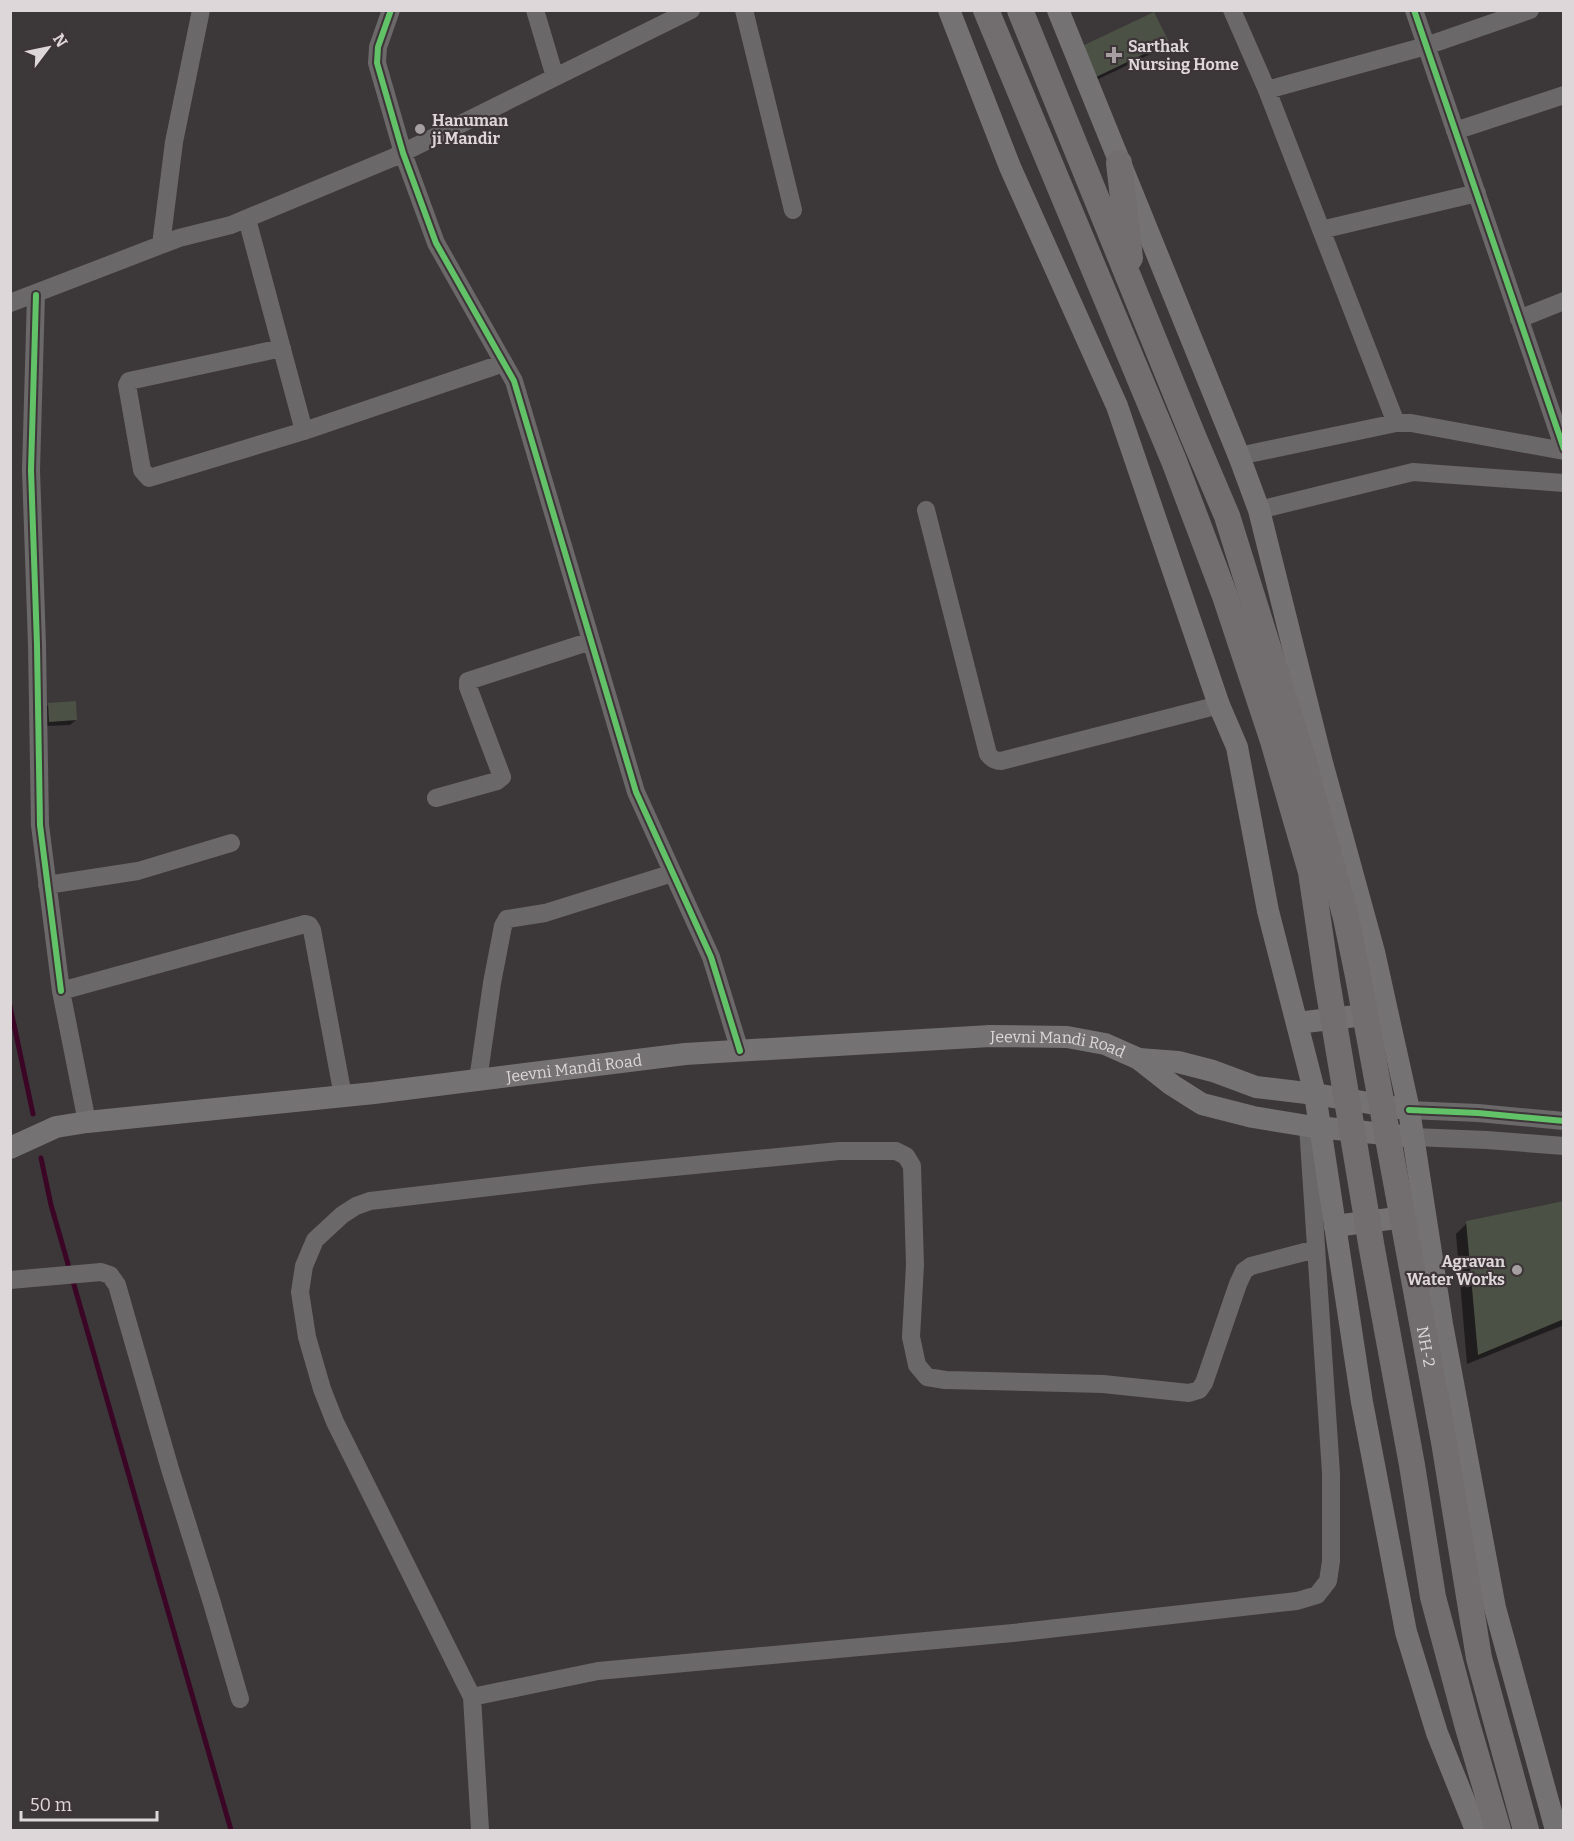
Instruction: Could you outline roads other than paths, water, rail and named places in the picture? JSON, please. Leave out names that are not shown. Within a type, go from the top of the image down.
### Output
[{"type":"highway","points":[[986,10],[1174,461],[1225,596],[1273,741],[1311,872],[1372,1249],[1412,1465],[1433,1597],[1498,1830]]},
{"type":"highway","name":"NH-2","points":[[1020,10],[1227,516],[1303,759],[1346,918],[1358,976],[1444,1442],[1479,1658],[1526,1830]]},
{"type":"highway","points":[[1119,163],[1134,292]]},
{"type":"main road","points":[[948,10],[1010,167],[1118,406],[1220,705],[1237,747],[1268,911],[1315,1094],[1314,1126],[1335,1226],[1362,1402],[1406,1632],[1437,1733],[1476,1830]]},
{"type":"main road","points":[[1058,10],[1259,510],[1321,759],[1374,952],[1388,1012],[1409,1110],[1442,1324],[1495,1608],[1556,1830]]},
{"type":"main road","points":[[1297,1023],[1388,1012]]},
{"type":"main road","name":"Jeevni Mandi Road","points":[[10,1148],[56,1127],[87,1122],[343,1096],[685,1054],[990,1036],[1067,1037],[1105,1044],[1139,1059],[1202,1104],[1253,1117],[1413,1137]]},
{"type":"main road","name":"Jeevni Mandi Road","points":[[1139,1059],[1178,1062],[1213,1071],[1256,1087],[1315,1094],[1409,1110]]},
{"type":"main road","points":[[1335,1226],[1425,1215]]},
{"type":"street","points":[[161,245],[174,142],[201,10]]},
{"type":"street","points":[[391,10],[378,47],[377,63],[403,153],[436,243],[514,381],[636,792],[711,957],[740,1051]]},
{"type":"street","points":[[535,10],[555,77]]},
{"type":"street","points":[[10,303],[36,295],[179,238],[247,219],[403,153],[691,10]]},
{"type":"street","points":[[744,10],[793,210]]},
{"type":"street","points":[[1232,10],[1267,90],[1396,423]]},
{"type":"street","points":[[1239,456],[1396,423],[1411,423],[1563,450],[1414,10]]},
{"type":"street","points":[[1267,90],[1426,46],[1530,10]]},
{"type":"street","points":[[1455,131],[1563,95]]},
{"type":"street","points":[[1321,230],[1477,194]]},
{"type":"street","points":[[247,219],[304,431]]},
{"type":"street","points":[[36,295],[31,470],[40,825],[61,991],[87,1122]]},
{"type":"street","points":[[1519,319],[1563,301]]},
{"type":"street","points":[[282,348],[129,381],[127,385],[141,470],[149,478],[304,431],[504,363]]},
{"type":"street","points":[[1259,510],[1413,472],[1563,483]]},
{"type":"street","points":[[926,510],[988,754],[991,758],[1001,761],[1220,705]]},
{"type":"street","points":[[436,798],[502,777],[468,687],[468,681],[591,641]]},
{"type":"street","points":[[47,885],[138,871],[231,843]]},
{"type":"street","points":[[478,1080],[492,983],[503,926],[507,919],[545,913],[673,873]]},
{"type":"street","points":[[61,991],[305,924],[309,925],[312,930],[343,1096]]},
{"type":"street","points":[[1409,1110],[1478,1113],[1563,1121]]},
{"type":"street","points":[[472,1697],[598,1671],[1013,1633],[1297,1601],[1317,1595],[1328,1581],[1331,1561],[1331,1473],[1316,1249],[1314,1126]]},
{"type":"street","points":[[1413,1137],[1563,1146]]},
{"type":"street","points":[[480,1830],[472,1697],[335,1422],[322,1389],[307,1337],[300,1292],[304,1266],[315,1240],[342,1215],[370,1201],[604,1174],[839,1151],[896,1151],[906,1156],[912,1166],[915,1265],[911,1337],[917,1365],[927,1377],[945,1380],[1103,1384],[1189,1393],[1199,1390],[1204,1383],[1244,1271],[1251,1266],[1316,1249]]},
{"type":"street","points":[[10,1281],[101,1272],[110,1275],[117,1285],[240,1699]]},
{"type":"waterway","points":[[10,1006],[33,1114]]},
{"type":"waterway","points":[[41,1158],[51,1205],[231,1830]]},
{"type":"place","name":"Sarthak Nursing Home","points":[[1114,55]]},
{"type":"place","name":"Hanuman ji Mandir","points":[[420,129]]},
{"type":"place","name":"Agravan Water Works","points":[[1517,1270]]}]
